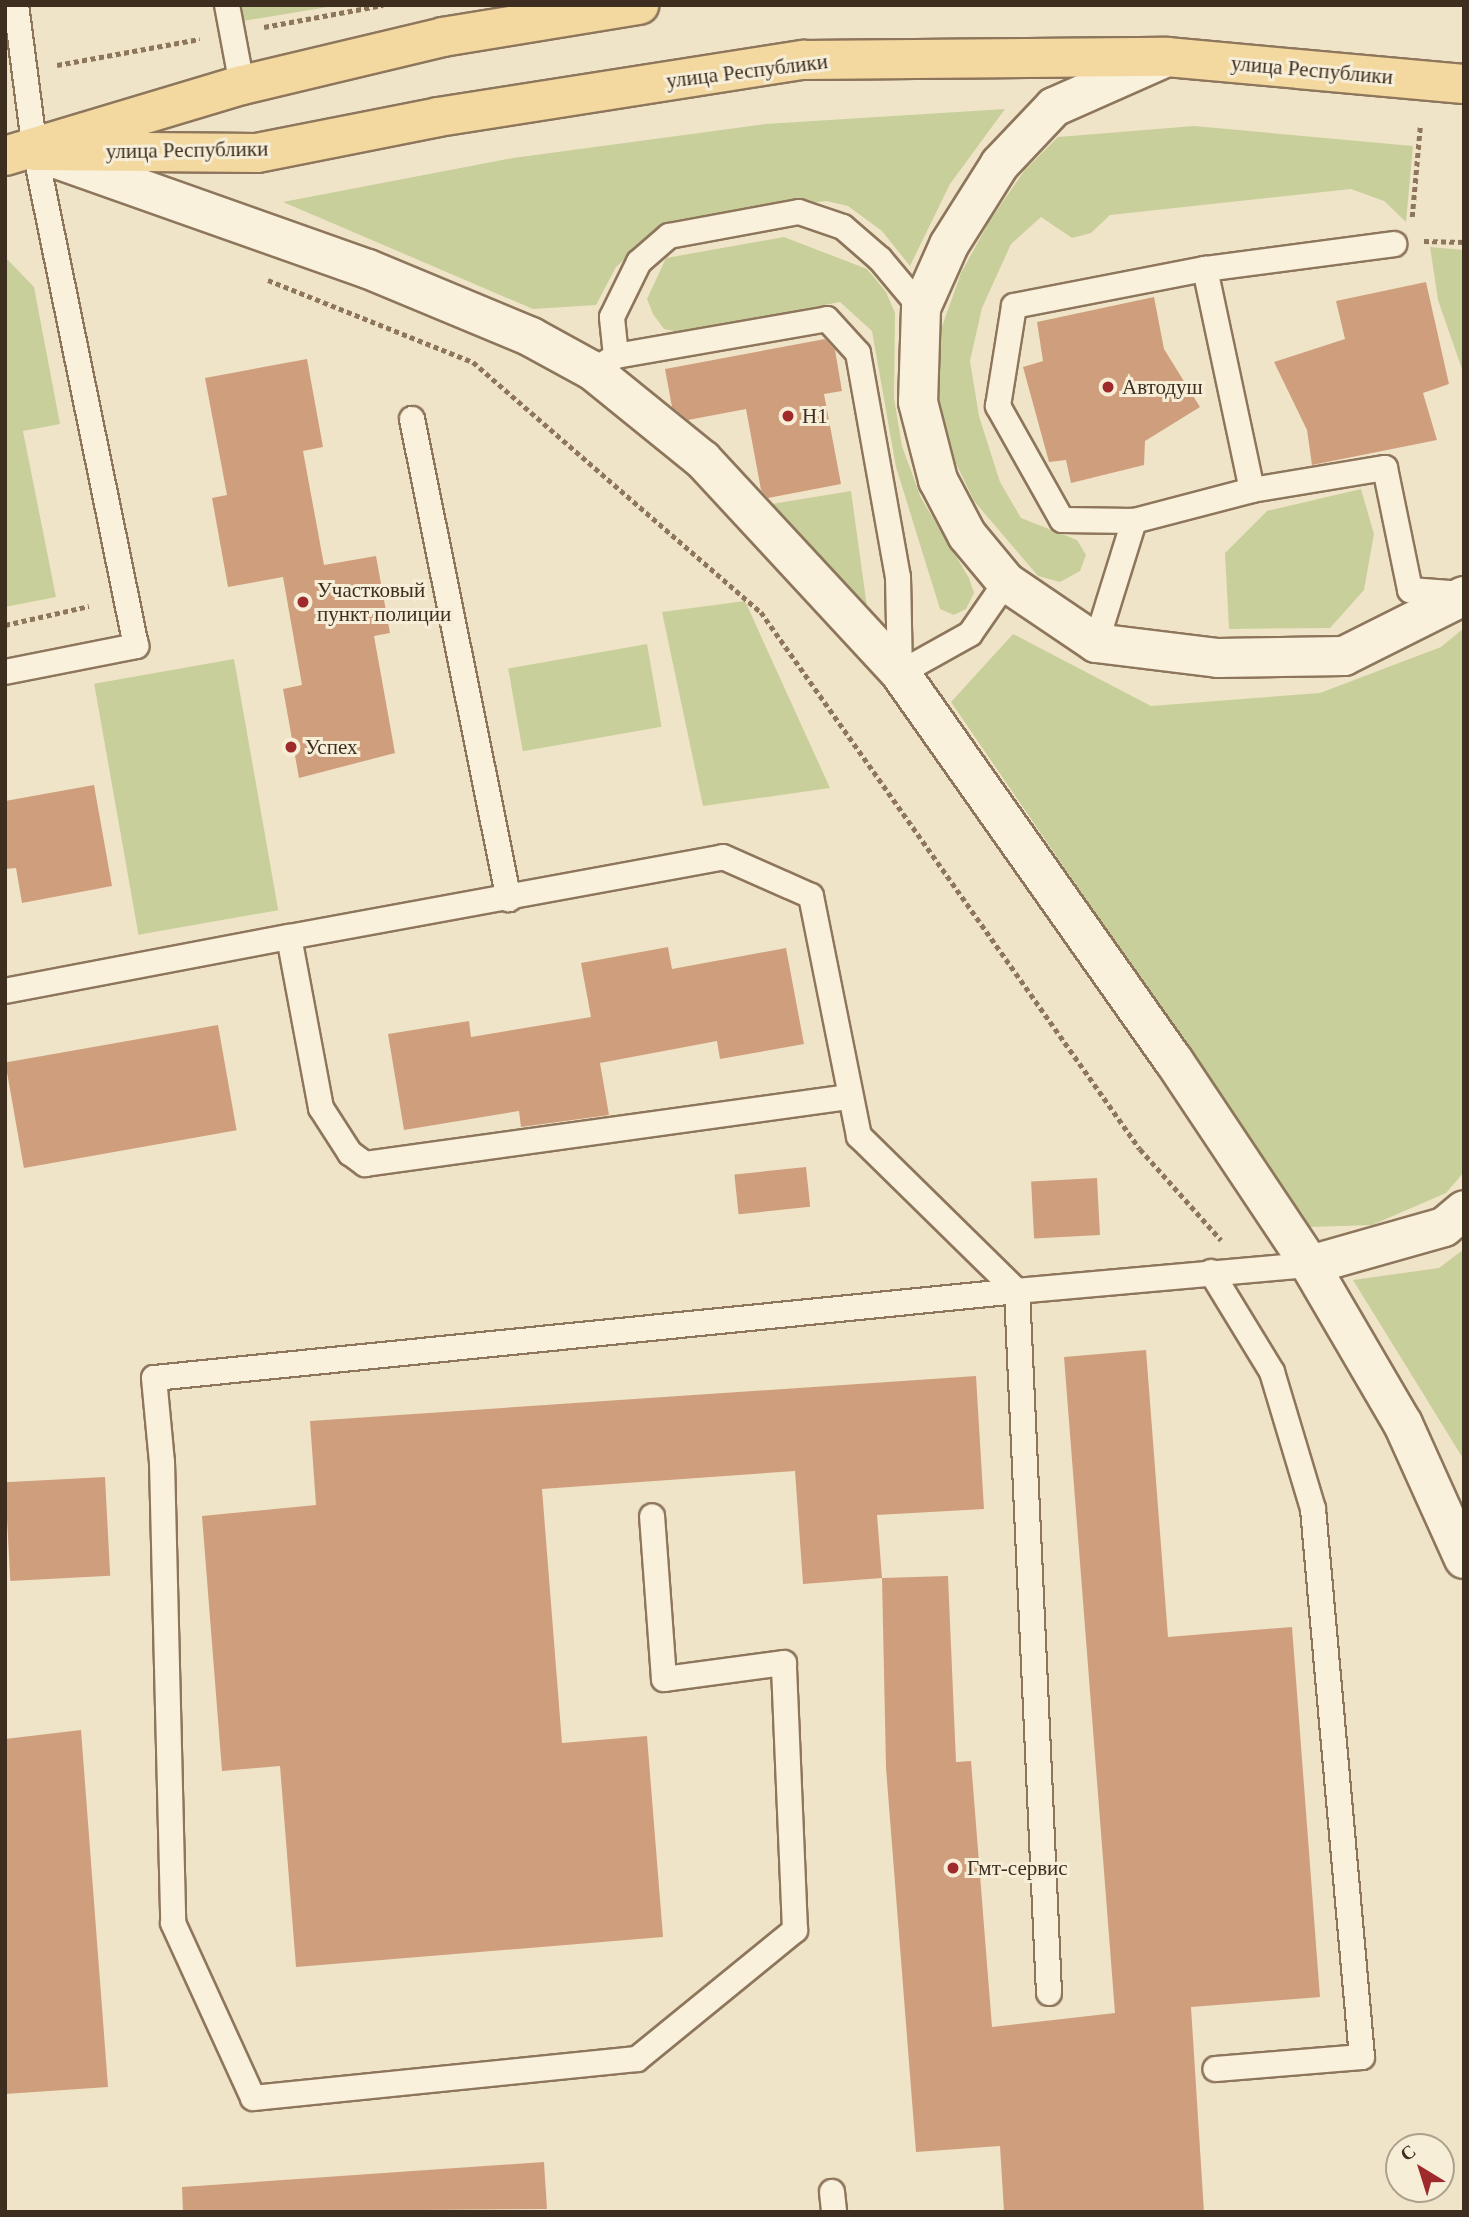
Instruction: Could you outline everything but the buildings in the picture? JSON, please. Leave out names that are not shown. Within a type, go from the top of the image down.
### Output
[{"type":"main road","points":[[443,37],[507,5]]},
{"type":"main road","name":"улица Республики","points":[[20,153],[242,85],[443,37],[639,5]]},
{"type":"main road","points":[[1167,57],[1054,107],[1000,164],[949,245],[921,308],[918,402],[938,480],[967,535],[1006,582],[1096,643],[1218,658],[1344,656],[1464,595]]},
{"type":"main road","name":"улица Республики","points":[[20,153],[257,153],[438,117],[804,60],[1167,57],[1464,84]]},
{"type":"main road","points":[[20,153],[368,270],[531,337],[605,364],[703,460],[900,673],[1174,1061],[1310,1265],[1403,1424],[1464,1559]]},
{"type":"main road","points":[[1310,1265],[1444,1227],[1464,1209]]},
{"type":"lane","points":[[5,672],[136,646],[20,153],[29,71],[16,5]]},
{"type":"lane","points":[[227,5],[242,85]]},
{"type":"lane","points":[[921,308],[880,259],[843,228],[799,212],[669,236],[639,262],[612,317],[605,364],[827,319],[858,353],[898,577],[900,673],[970,634],[1006,582]]},
{"type":"lane","points":[[1405,237],[1205,269],[1014,306],[998,406],[1062,520],[1134,521],[1252,490],[1385,468],[1410,590],[1464,595]]},
{"type":"lane","points":[[1205,269],[1252,490]]},
{"type":"lane","points":[[412,419],[509,899]]},
{"type":"lane","points":[[1096,643],[1134,521]]},
{"type":"lane","points":[[5,991],[723,857],[811,896],[848,1097],[859,1136],[1017,1291],[1049,1993]]},
{"type":"lane","points":[[289,937],[321,1108],[350,1153],[365,1164],[848,1097]]},
{"type":"lane","points":[[652,1516],[664,1679],[784,1663],[795,1930],[637,2059],[253,2098],[173,1923],[162,1462],[154,1378],[1247,1268],[1310,1265]]},
{"type":"lane","points":[[1211,1272],[1272,1372],[1313,1509],[1362,2057],[1214,2069]]},
{"type":"path","points":[[29,71],[383,5]]},
{"type":"path","points":[[1420,127],[1405,237],[1464,243]]},
{"type":"path","points":[[258,276],[473,362],[761,612],[1140,1149],[1247,1268]]},
{"type":"path","points":[[5,625],[89,606]]},
{"type":"green space","points":[[241,5],[340,5],[243,21]]},
{"type":"green space","points":[[1005,109],[950,184],[910,266],[882,231],[848,206],[826,201],[705,215],[658,230],[616,267],[596,305],[533,309],[283,202],[513,158],[765,124]]},
{"type":"green space","points":[[1194,126],[1413,146],[1406,222],[1384,201],[1351,189],[1110,215],[1091,233],[1072,238],[1041,217],[1011,244],[982,308],[970,361],[979,416],[1000,482],[1021,518],[1077,540],[1086,555],[1080,571],[1060,582],[1038,576],[974,501],[951,453],[939,399],[939,335],[961,273],[989,222],[1024,171],[1058,137]]},
{"type":"green space","points":[[784,237],[867,269],[886,292],[895,313],[894,398],[902,446],[921,498],[969,578],[974,593],[966,609],[954,615],[940,609],[896,467],[872,331],[840,302],[684,333],[664,329],[653,314],[647,299],[666,258]]},
{"type":"green space","points":[[1430,247],[1464,250],[1464,375],[1438,300]]},
{"type":"green space","points":[[5,257],[34,287],[60,424],[23,431],[56,597],[5,607]]},
{"type":"green space","points":[[1361,489],[1374,534],[1364,590],[1330,628],[1229,629],[1225,553],[1267,511]]},
{"type":"green space","points":[[851,491],[867,607],[772,504]]},
{"type":"green space","points":[[745,601],[830,788],[703,806],[662,612]]},
{"type":"green space","points":[[1464,628],[1464,1172],[1446,1193],[1372,1225],[1310,1227],[951,702],[1013,634],[1151,706],[1320,693],[1441,647]]},
{"type":"green space","points":[[647,644],[662,727],[523,751],[508,668]]},
{"type":"green space","points":[[234,659],[278,910],[138,935],[94,684]]},
{"type":"green space","points":[[1464,1249],[1464,1460],[1353,1280],[1439,1268]]},
{"type":"place","name":"Автодуш","points":[[1108,387]]},
{"type":"place","name":"Н1","points":[[788,416]]},
{"type":"place","name":"Участковый пункт полиции","points":[[303,602]]},
{"type":"place","name":"Успех","points":[[291,747]]},
{"type":"place","name":"Гмт-сервис","points":[[953,1868]]}]
